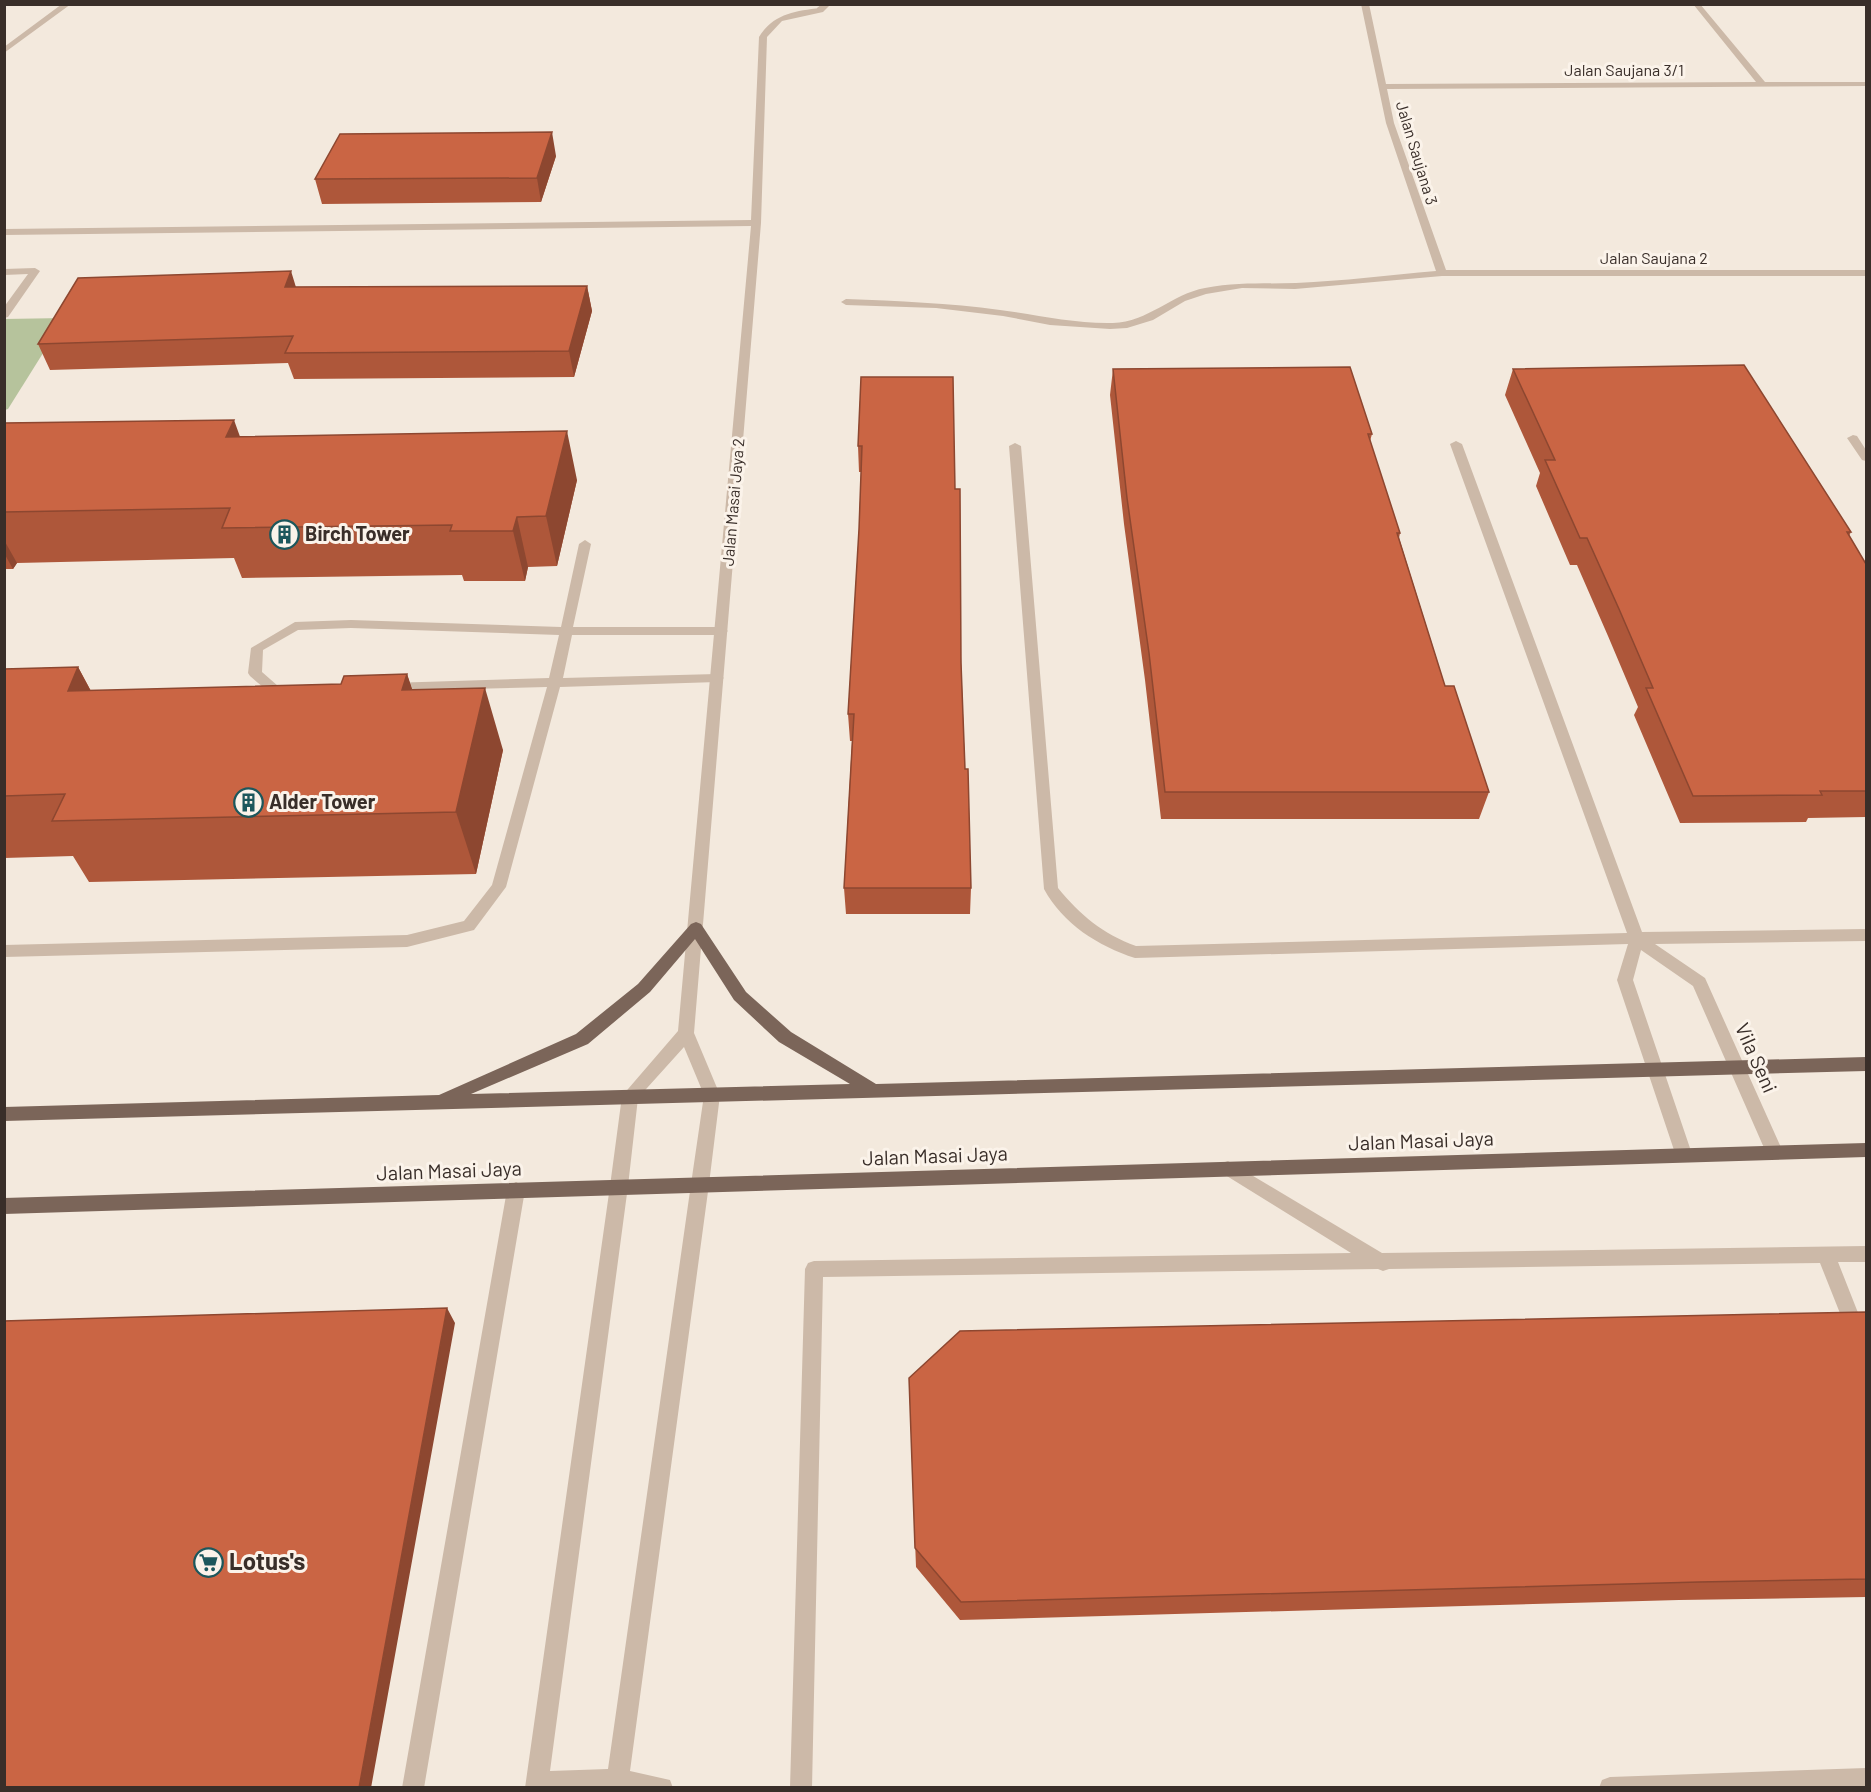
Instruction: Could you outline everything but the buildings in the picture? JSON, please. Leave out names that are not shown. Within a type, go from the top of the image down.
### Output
[{"type":"main road","points":[[438,1102],[582,1039],[644,988],[696,928],[740,996],[785,1037],[873,1090]]},
{"type":"main road","points":[[4,1114],[1866,1064]]},
{"type":"main road","name":"Jalan Masai Jaya","points":[[4,1206],[1866,1150]]},
{"type":"street","points":[[4,51],[68,4]]},
{"type":"street","name":"Jalan Masai Jaya 2","points":[[712,1095],[686,1033],[756,223],[763,37],[767,28],[779,19],[820,10],[828,4]]},
{"type":"street","name":"Jalan Saujana 3","points":[[1365,4],[1390,123],[1442,273]]},
{"type":"street","points":[[1696,4],[1761,84]]},
{"type":"street","name":"Jalan Saujana 3/1","points":[[1383,87],[1866,84]]},
{"type":"street","points":[[4,232],[756,223]]},
{"type":"street","points":[[4,272],[35,271],[4,315]]},
{"type":"street","name":"Jalan Saujana 2","points":[[846,302],[936,305],[1003,313],[1050,322],[1119,325],[1149,318],[1191,295],[1222,287],[1242,285],[1295,286],[1442,273],[1866,273]]},
{"type":"street","points":[[1852,438],[1866,458]]},
{"type":"street","points":[[1456,444],[1638,939],[1625,980],[1683,1154]]},
{"type":"street","points":[[1015,446],[1051,889],[1083,926],[1108,942],[1135,952],[1866,935]]},
{"type":"street","points":[[4,951],[407,941],[469,926],[499,887],[555,682],[585,544]]},
{"type":"street","points":[[307,690],[275,690],[255,673],[257,648],[295,626],[351,624],[567,631],[722,631]]},
{"type":"street","points":[[377,687],[717,678]]},
{"type":"street","name":"Vila Seni","points":[[1638,939],[1699,981],[1774,1152]]},
{"type":"street","points":[[662,1788],[618,1780],[536,1785],[630,1096],[686,1033]]},
{"type":"street","points":[[618,1780],[712,1095]]},
{"type":"street","points":[[1228,1168],[1383,1263]]},
{"type":"street","points":[[413,1788],[516,1190]]},
{"type":"street","points":[[801,1788],[814,1269],[1383,1263],[1866,1254]]},
{"type":"street","points":[[1826,1255],[1866,1355]]},
{"type":"street","points":[[1610,1788],[1866,1779]]},
{"type":"green space","points":[[65,318],[8,409],[5,410],[4,319]]},
{"type":"place","name":"Birch Tower","points":[[284,534]]},
{"type":"place","name":"Alder Tower","points":[[248,802]]},
{"type":"place","name":"Lotus's","points":[[208,1562]]}]
